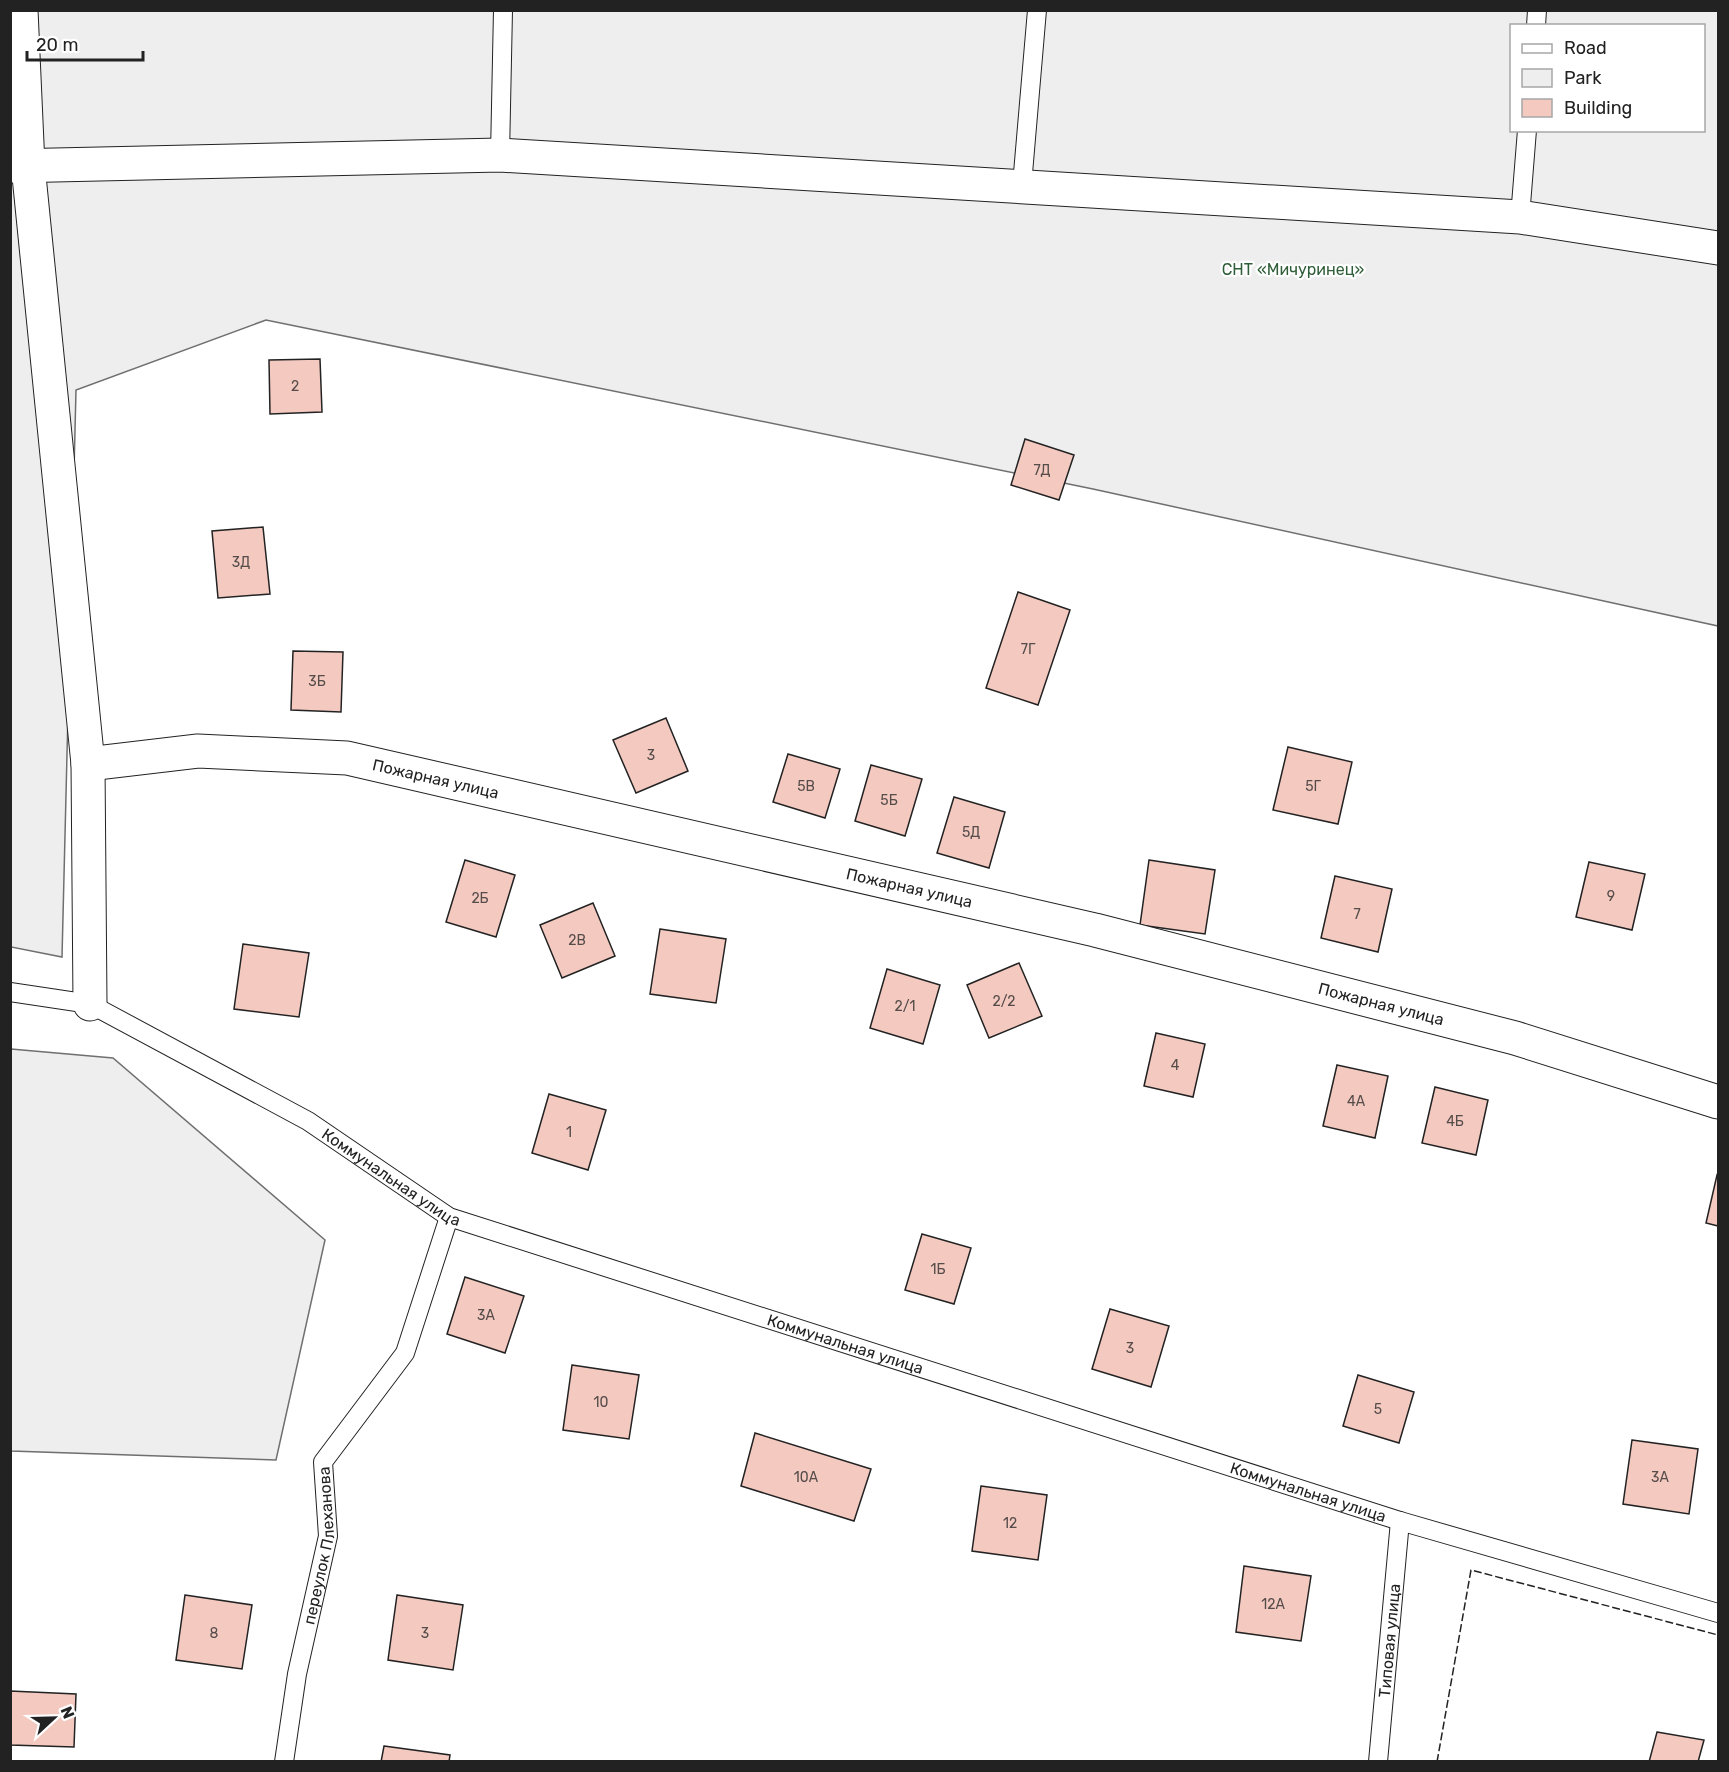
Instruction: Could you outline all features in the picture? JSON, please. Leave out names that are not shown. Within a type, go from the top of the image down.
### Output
[{"type":"street","points":[[21,10],[19,166],[88,764],[90,1004]]},
{"type":"street","points":[[19,166],[500,155],[1520,217],[1719,248]]},
{"type":"street","name":"Пожарная улица","points":[[88,764],[198,751],[347,758],[1107,933],[1515,1038],[1719,1102]]},
{"type":"lane","points":[[500,155],[503,10]]},
{"type":"lane","points":[[1022,185],[1037,10]]},
{"type":"lane","points":[[1520,217],[1527,132]]},
{"type":"lane","name":"Коммунальная улица","points":[[10,992],[90,1004],[308,1121],[449,1217],[1400,1521],[1719,1613]]},
{"type":"lane","name":"переулок Плеханова","points":[[284,1761],[297,1674],[328,1536],[323,1462],[405,1353],[449,1217]]},
{"type":"lane","name":"Типовая улица","points":[[1378,1761],[1400,1521]]},
{"type":"green space","name":"СНТ «Мичуринец»","points":[[10,11],[1718,11],[1718,626],[1093,489],[266,320],[76,390],[62,957],[11,947]]},
{"type":"green space","points":[[11,1049],[113,1058],[325,1240],[276,1460],[11,1451]]},
{"type":"building","points":[[320,359],[322,412],[270,414],[269,360]]},
{"type":"building","points":[[1025,439],[1074,455],[1059,500],[1011,485]]},
{"type":"building","points":[[263,527],[270,594],[218,598],[212,531]]},
{"type":"building","points":[[1018,592],[1070,610],[1038,705],[986,688]]},
{"type":"building","points":[[293,651],[343,652],[341,712],[291,710]]},
{"type":"building","points":[[666,718],[688,771],[636,793],[613,740]]},
{"type":"building","points":[[1288,747],[1352,762],[1338,824],[1273,810]]},
{"type":"building","points":[[788,754],[840,769],[825,818],[773,802]]},
{"type":"building","points":[[871,765],[922,779],[905,836],[855,821]]},
{"type":"building","points":[[954,797],[1005,812],[989,868],[937,853]]},
{"type":"building","points":[[465,860],[515,875],[496,937],[446,922]]},
{"type":"building","points":[[1149,860],[1215,870],[1205,934],[1140,925]]},
{"type":"building","points":[[1589,862],[1645,874],[1632,930],[1576,917]]},
{"type":"building","points":[[1335,876],[1392,889],[1378,952],[1321,938]]},
{"type":"building","points":[[593,903],[615,956],[562,978],[540,925]]},
{"type":"building","points":[[660,929],[726,939],[716,1003],[650,994]]},
{"type":"building","points":[[243,944],[309,953],[299,1017],[234,1009]]},
{"type":"building","points":[[1019,963],[1042,1016],[989,1038],[967,985]]},
{"type":"building","points":[[887,969],[940,985],[923,1044],[870,1028]]},
{"type":"building","points":[[1156,1033],[1205,1044],[1193,1097],[1144,1086]]},
{"type":"building","points":[[1337,1065],[1388,1076],[1375,1138],[1323,1126]]},
{"type":"building","points":[[1435,1087],[1488,1100],[1476,1155],[1422,1143]]},
{"type":"building","points":[[549,1094],[606,1110],[588,1170],[532,1153]]},
{"type":"building","points":[[1718,1176],[1718,1226],[1706,1223]]},
{"type":"building","points":[[922,1234],[971,1248],[954,1304],[905,1290]]},
{"type":"building","points":[[465,1277],[524,1296],[505,1353],[447,1334]]},
{"type":"building","points":[[1110,1309],[1169,1326],[1151,1387],[1092,1369]]},
{"type":"building","points":[[572,1365],[639,1375],[629,1439],[563,1430]]},
{"type":"building","points":[[1358,1375],[1414,1392],[1399,1443],[1343,1426]]},
{"type":"building","points":[[755,1433],[871,1469],[854,1521],[741,1486]]},
{"type":"building","points":[[1632,1440],[1698,1449],[1689,1514],[1623,1504]]},
{"type":"building","points":[[981,1486],[1047,1495],[1038,1560],[972,1551]]},
{"type":"building","points":[[1244,1566],[1311,1576],[1301,1641],[1236,1632]]},
{"type":"building","points":[[185,1595],[252,1605],[242,1669],[176,1660]]},
{"type":"building","points":[[397,1595],[463,1605],[453,1670],[388,1660]]},
{"type":"building","points":[[10,1691],[76,1694],[74,1747],[10,1745]]},
{"type":"building","points":[[1657,1732],[1704,1740],[1698,1762],[1649,1762]]},
{"type":"building","points":[[384,1746],[450,1755],[449,1762],[381,1762]]},
{"type":"fence","points":[[1437,1762],[1471,1570],[1718,1635]]}]
